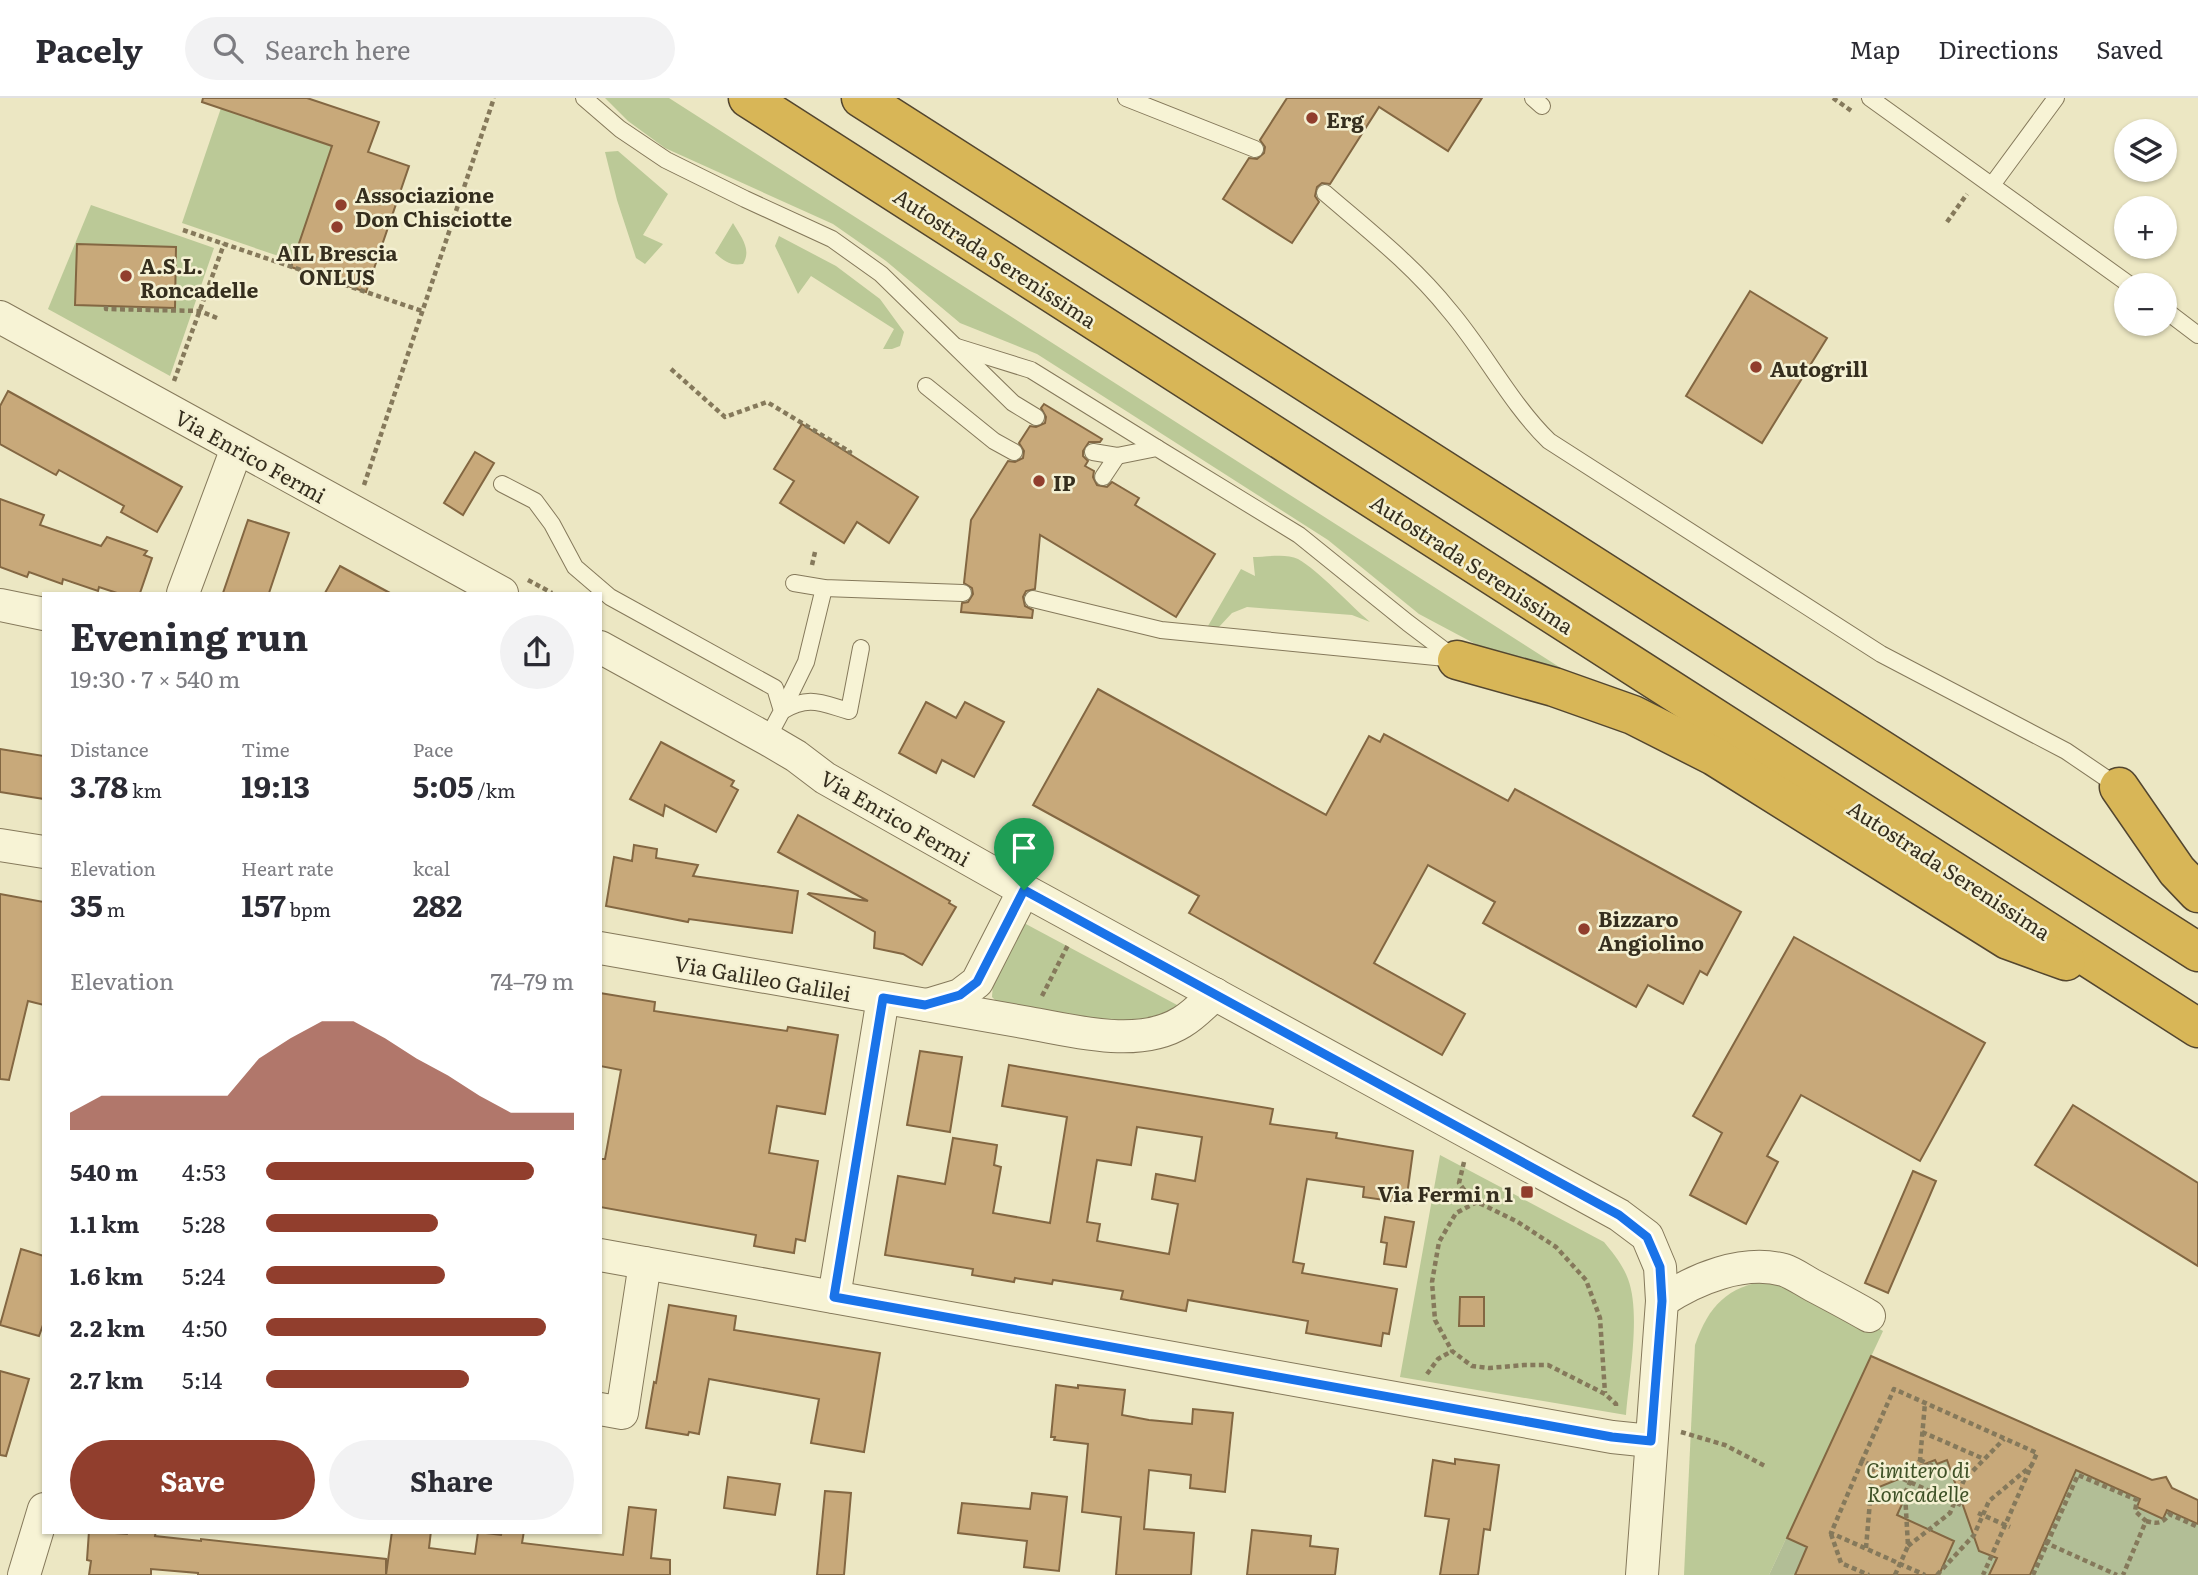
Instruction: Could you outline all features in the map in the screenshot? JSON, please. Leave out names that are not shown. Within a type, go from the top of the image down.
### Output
[{"type":"highway","name":"Autostrada Serenissima","points":[[748,98],[2198,1028]]},
{"type":"highway","points":[[861,98],[2198,952]]},
{"type":"highway","points":[[1457,660],[1554,687],[1633,715],[1714,756],[2008,940],[2127,982]]},
{"type":"highway","points":[[2119,787],[2177,871],[2198,893]]},
{"type":"street","name":"Via Enrico Fermi","points":[[0,317],[500,592]]},
{"type":"street","points":[[183,592],[237,449]]},
{"type":"street","points":[[0,605],[42,614]]},
{"type":"street","name":"Via Enrico Fermi","points":[[602,648],[767,739],[825,778],[1024,890],[1619,1215],[1647,1237],[1660,1267],[1664,1436],[1642,1575]]},
{"type":"street","points":[[0,845],[42,852]]},
{"type":"street","points":[[1016,1021],[984,1003],[977,993],[977,982],[1024,890]]},
{"type":"street","name":"Via Galileo Galilei","points":[[602,948],[1016,1021],[1130,1037],[1181,1023],[1215,995]]},
{"type":"street","name":"Via Galileo Galilei","points":[[925,1005],[960,995],[977,982]]},
{"type":"street","points":[[834,1297],[883,998]]},
{"type":"street","points":[[602,1255],[1612,1437],[1664,1436]]},
{"type":"street","points":[[602,1409],[622,1413],[645,1263]]},
{"type":"street","points":[[1662,1301],[1684,1287],[1716,1275],[1749,1268],[1768,1268],[1786,1270],[1869,1316]]},
{"type":"street","points":[[24,1575],[42,1516]]},
{"type":"lane","points":[[584,98],[620,129],[666,159],[832,239],[881,274],[1013,403],[1036,416]]},
{"type":"lane","points":[[1126,98],[1255,149]]},
{"type":"lane","points":[[1870,98],[2114,273]]},
{"type":"lane","points":[[1992,185],[2056,98]]},
{"type":"lane","points":[[1325,193],[1420,275],[1468,334],[1531,424],[1549,441],[1861,642],[2066,751],[2119,787]]},
{"type":"lane","points":[[2177,319],[2198,335]]},
{"type":"lane","points":[[952,345],[1031,370],[1300,535],[1457,660]]},
{"type":"lane","points":[[926,386],[994,441],[1014,452]]},
{"type":"lane","points":[[1093,452],[1118,456],[1157,449]]},
{"type":"lane","points":[[1103,477],[1118,456]]},
{"type":"lane","points":[[502,484],[535,500],[552,524],[575,567],[610,597],[775,688],[782,711]]},
{"type":"lane","points":[[794,583],[824,588],[963,593]]},
{"type":"lane","points":[[767,739],[806,662],[824,588]]},
{"type":"lane","points":[[1033,600],[1161,629],[1457,660]]},
{"type":"lane","points":[[782,711],[796,702],[813,701],[849,711],[861,648]]},
{"type":"path","points":[[363,489],[494,98]]},
{"type":"path","points":[[1947,222],[1967,194]]},
{"type":"path","points":[[184,230],[422,311]]},
{"type":"path","points":[[173,384],[224,244]]},
{"type":"path","points":[[106,306],[106,309],[200,312],[217,318]]},
{"type":"path","points":[[671,369],[725,418],[767,402],[850,452],[848,453]]},
{"type":"path","points":[[1016,1021],[1072,938]]},
{"type":"path","points":[[1469,1153],[1462,1167],[1459,1183],[1465,1191],[1477,1202],[1518,1222],[1556,1247],[1586,1280],[1600,1318],[1605,1394]]},
{"type":"path","points":[[1477,1202],[1456,1213],[1439,1242],[1432,1282],[1435,1320],[1452,1351],[1472,1366],[1489,1368],[1524,1364],[1548,1365],[1605,1394],[1616,1404],[1617,1414]]},
{"type":"path","points":[[1869,1575],[1841,1563],[1830,1533],[1894,1390],[2037,1453],[2008,1526],[1983,1575]]},
{"type":"path","points":[[1895,1575],[1908,1546],[1905,1493],[1920,1460],[1925,1404]]},
{"type":"path","points":[[1922,1432],[1984,1459]]},
{"type":"path","points":[[1664,1436],[1725,1445],[1765,1466]]},
{"type":"path","points":[[1908,1546],[1950,1513],[1964,1480],[2004,1439]]},
{"type":"path","points":[[1920,1460],[1964,1480]]},
{"type":"path","points":[[1862,1461],[1886,1472]]},
{"type":"path","points":[[1937,1575],[1974,1535],[1980,1514],[1989,1501],[2032,1465]]},
{"type":"path","points":[[1866,1548],[1873,1466]]},
{"type":"path","points":[[2033,1575],[2078,1475],[2137,1500],[2134,1511],[2146,1521],[2161,1523],[2168,1514],[2198,1527]]},
{"type":"path","points":[[1903,1479],[1961,1505]]},
{"type":"path","points":[[1980,1514],[2008,1526]]},
{"type":"path","points":[[2123,1575],[2146,1521]]},
{"type":"path","points":[[1830,1533],[1926,1575]]},
{"type":"path","points":[[2046,1543],[2118,1575]]},
{"type":"green space","points":[[605,98],[669,98],[1578,679],[1481,647],[1419,614],[1328,540],[1037,354],[960,323],[886,261],[833,224],[665,148],[628,121]]},
{"type":"green space","points":[[221,108],[332,146],[293,261],[182,223]]},
{"type":"green space","points":[[618,151],[668,194],[643,235],[663,244],[645,264],[636,258],[605,152]]},
{"type":"green space","points":[[91,205],[214,248],[170,376],[48,309]]},
{"type":"green space","points":[[733,223],[746,248],[743,264],[727,262],[715,253]]},
{"type":"green space","points":[[779,236],[836,266],[880,299],[904,332],[900,346],[883,349],[894,329],[811,276],[798,294],[775,246]]},
{"type":"green space","points":[[1282,556],[1298,559],[1370,622],[1352,615],[1247,607],[1232,613],[1218,628],[1208,626],[1241,569],[1255,576],[1253,557]]},
{"type":"green space","points":[[1024,923],[1179,1006],[1167,1019],[1140,1026],[996,1001],[992,997],[993,983]]},
{"type":"green space","points":[[1440,1155],[1604,1242],[1618,1259],[1628,1279],[1634,1309],[1626,1415],[1400,1377]]},
{"type":"green space","points":[[1769,1280],[1808,1290],[1883,1331],[1769,1575],[1684,1575],[1695,1345],[1713,1309],[1722,1300],[1742,1287]]},
{"type":"green space","name":"Cimitero di Roncadelle","points":[[1871,1356],[2155,1481],[2163,1478],[2169,1487],[2198,1500],[2198,1575],[1769,1575]]},
{"type":"building","points":[[203,98],[307,98],[379,122],[368,152],[409,166],[366,292],[291,267],[332,146],[202,102]]},
{"type":"building","points":[[1287,98],[1482,98],[1448,151],[1379,107],[1330,184],[1322,183],[1317,187],[1315,196],[1319,202],[1292,243],[1223,199],[1249,158],[1257,159],[1264,153],[1265,147],[1260,140]]},
{"type":"building","name":"A.S.L. Roncadelle","points":[[77,244],[176,247],[175,308],[75,305]]},
{"type":"building","name":"Autogrill","points":[[1750,291],[1827,338],[1762,443],[1686,396]]},
{"type":"building","points":[[8,391],[182,487],[157,532],[121,512],[124,506],[59,470],[56,475],[0,444],[0,406]]},
{"type":"building","points":[[1044,404],[1102,439],[1100,442],[1089,442],[1083,451],[1083,456],[1088,461],[1085,466],[1094,471],[1093,477],[1097,485],[1107,487],[1112,482],[1139,498],[1135,505],[1215,554],[1176,617],[1040,535],[1035,589],[1026,591],[1023,597],[1025,606],[1033,610],[1032,618],[961,612],[962,603],[968,602],[973,594],[972,588],[964,583],[971,520],[1008,461],[1015,462],[1023,458],[1024,451],[1019,443],[1030,426],[1036,427],[1045,423],[1046,417],[1041,408]]},
{"type":"building","points":[[802,424],[918,497],[889,543],[857,522],[844,543],[780,503],[794,481],[774,469]]},
{"type":"building","points":[[475,452],[494,463],[463,515],[444,503]]},
{"type":"building","points":[[0,499],[44,515],[40,525],[101,546],[107,537],[147,551],[144,555],[152,558],[140,592],[114,592],[99,587],[98,591],[63,579],[62,584],[29,572],[27,577],[0,567]]},
{"type":"building","points":[[248,520],[289,533],[269,592],[223,592]]},
{"type":"building","points":[[340,566],[388,592],[326,592]]},
{"type":"building","points":[[1098,689],[1326,815],[1369,736],[1380,742],[1384,734],[1508,801],[1515,789],[1741,912],[1707,975],[1700,971],[1683,1004],[1648,985],[1636,1007],[1483,923],[1495,902],[1428,865],[1374,963],[1465,1014],[1442,1055],[1189,913],[1199,896],[1033,805]]},
{"type":"building","points":[[926,702],[956,718],[965,702],[1004,722],[974,777],[942,760],[936,773],[899,753]]},
{"type":"building","points":[[661,742],[734,781],[731,786],[738,790],[716,832],[665,805],[663,816],[630,799]]},
{"type":"building","points":[[0,749],[42,756],[42,799],[0,792]]},
{"type":"building","points":[[798,815],[950,901],[949,903],[956,907],[922,965],[903,954],[874,948],[875,932],[808,894],[868,901],[778,852]]},
{"type":"building","points":[[634,845],[657,849],[656,858],[698,865],[693,876],[798,891],[792,933],[689,919],[688,922],[606,906],[614,857],[632,861]]},
{"type":"building","points":[[0,894],[42,902],[42,1004],[28,1001],[9,1080],[0,1079]]},
{"type":"building","points":[[1794,937],[1985,1043],[1920,1161],[1801,1095],[1767,1156],[1778,1162],[1746,1224],[1690,1195],[1722,1133],[1693,1116]]},
{"type":"building","points":[[602,993],[655,1002],[654,1011],[787,1031],[788,1027],[838,1035],[825,1114],[777,1106],[769,1153],[818,1161],[805,1241],[796,1239],[794,1253],[754,1246],[756,1235],[602,1207],[602,1159],[605,1159],[621,1070],[602,1066]]},
{"type":"building","points":[[920,1051],[962,1057],[950,1132],[907,1125]]},
{"type":"building","points":[[1009,1065],[1273,1109],[1270,1124],[1337,1133],[1336,1138],[1413,1151],[1406,1203],[1363,1197],[1364,1187],[1307,1179],[1293,1262],[1304,1264],[1302,1273],[1397,1289],[1389,1334],[1383,1333],[1381,1346],[1306,1333],[1308,1321],[1188,1300],[1186,1311],[1121,1299],[1123,1291],[1053,1280],[1052,1284],[1015,1278],[1014,1282],[972,1275],[973,1269],[885,1255],[898,1176],[945,1184],[953,1138],[997,1145],[994,1165],[1001,1167],[993,1213],[1050,1223],[1067,1117],[1002,1106]],"holes":[[[1137,1127],[1202,1137],[1195,1181],[1156,1174],[1152,1199],[1178,1204],[1169,1254],[1097,1241],[1100,1224],[1087,1222],[1097,1160],[1131,1165]]]},
{"type":"building","points":[[2073,1105],[2198,1183],[2198,1266],[2035,1165]]},
{"type":"building","points":[[1913,1171],[1936,1181],[1888,1293],[1865,1283]]},
{"type":"building","points":[[1385,1217],[1414,1222],[1406,1267],[1384,1264],[1387,1243],[1381,1242]]},
{"type":"building","points":[[21,1249],[42,1255],[42,1328],[39,1336],[0,1325]]},
{"type":"building","points":[[1460,1297],[1484,1297],[1484,1326],[1459,1326]]},
{"type":"building","points":[[669,1305],[736,1316],[734,1330],[880,1353],[864,1452],[811,1443],[819,1399],[709,1379],[699,1434],[689,1432],[688,1435],[646,1428]]},
{"type":"building","name":"Cimitero di Roncadelle","points":[[1871,1356],[2152,1480],[2166,1477],[2172,1488],[2198,1500],[2198,1524],[2167,1510],[2163,1519],[2137,1507],[2140,1499],[2076,1470],[2030,1575],[1989,1575],[1997,1558],[1979,1551],[1947,1460],[1937,1464],[1935,1460],[1874,1489],[1903,1502],[1897,1515],[1954,1541],[1939,1575],[1795,1575],[1807,1547],[1787,1538]]},
{"type":"building","points":[[0,1371],[29,1379],[6,1456],[0,1455]]},
{"type":"building","points":[[1056,1385],[1125,1390],[1122,1415],[1149,1420],[1192,1424],[1193,1409],[1233,1413],[1225,1492],[1190,1488],[1191,1475],[1149,1470],[1144,1529],[1194,1533],[1191,1575],[1116,1575],[1121,1517],[1082,1512],[1088,1444],[1054,1440],[1055,1437],[1051,1437]]},
{"type":"building","points":[[1455,1459],[1499,1465],[1490,1530],[1484,1529],[1478,1575],[1440,1575],[1449,1519],[1425,1516],[1433,1460],[1455,1464]]},
{"type":"building","points":[[728,1477],[780,1484],[775,1515],[724,1508]]},
{"type":"building","points":[[825,1491],[851,1493],[844,1575],[817,1575]]},
{"type":"building","points":[[1032,1493],[1067,1497],[1059,1571],[1024,1567],[1027,1541],[958,1533],[962,1503],[1030,1509]]},
{"type":"building","points":[[629,1507],[656,1510],[651,1558],[670,1560],[670,1575],[386,1575],[392,1534],[431,1534],[429,1548],[475,1554],[478,1534],[524,1534],[522,1543],[623,1555]]},
{"type":"building","points":[[1252,1530],[1311,1536],[1310,1546],[1338,1549],[1335,1575],[1247,1575]]},
{"type":"building","points":[[89,1534],[155,1534],[386,1559],[386,1575],[198,1575],[151,1569],[151,1575],[89,1575],[91,1561],[87,1560]]},
{"type":"place","name":"Erg","points":[[1312,118]]},
{"type":"place","name":"Associazione Don Chisciotte","points":[[341,205]]},
{"type":"place","name":"AIL Brescia ONLUS","points":[[337,227]]},
{"type":"place","name":"A.S.L. Roncadelle","points":[[126,276]]},
{"type":"place","name":"Autogrill","points":[[1756,367]]},
{"type":"place","name":"IP","points":[[1039,481]]},
{"type":"place","name":"Bizzaro Angiolino","points":[[1584,929]]},
{"type":"place","name":"Via Fermi n 1","points":[[1527,1192]]},
{"type":"route","points":[[1024,890],[1619,1215],[1647,1237],[1660,1267],[1662,1301],[1651,1441],[1612,1437],[834,1297],[883,998],[925,1005],[960,995],[977,982],[1024,890]]}]
